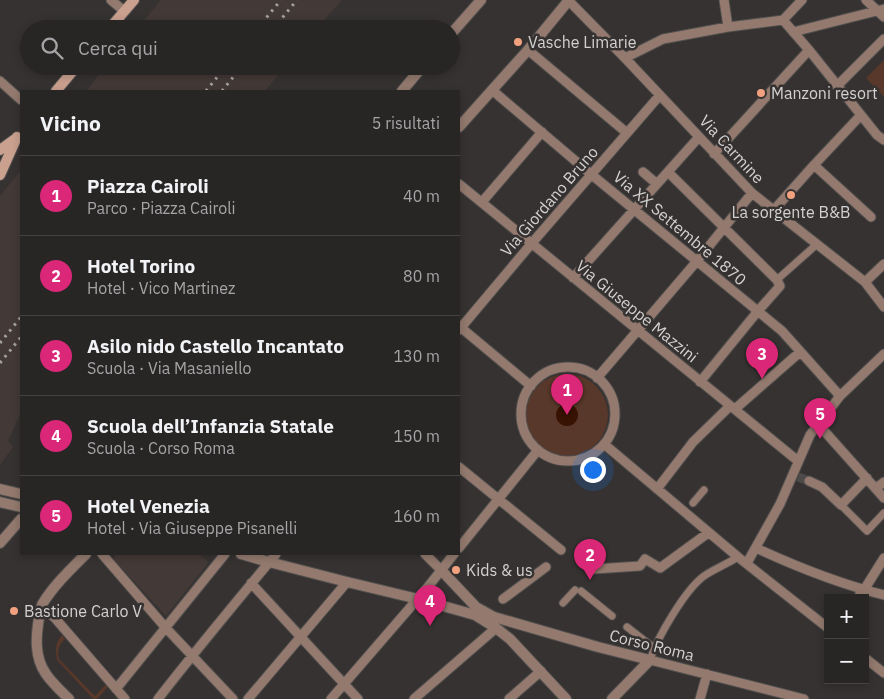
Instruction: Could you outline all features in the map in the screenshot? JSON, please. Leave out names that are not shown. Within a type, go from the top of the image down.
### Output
[{"type":"main road","points":[[116,20],[134,0]]},
{"type":"main road","points":[[57,90],[70,75]]},
{"type":"main road","points":[[0,150],[19,135]]},
{"type":"main road","points":[[0,175],[19,135]]},
{"type":"street","points":[[111,0],[124,11]]},
{"type":"street","points":[[460,24],[481,0]]},
{"type":"street","points":[[460,126],[528,50],[568,0]]},
{"type":"street","name":"Via Carmine","points":[[568,0],[752,193],[865,282],[884,307]]},
{"type":"street","points":[[724,0],[728,27]]},
{"type":"street","points":[[625,58],[663,38],[783,20],[802,0]]},
{"type":"street","points":[[866,0],[882,12]]},
{"type":"street","points":[[793,32],[882,12]]},
{"type":"street","points":[[783,20],[877,135],[884,140]]},
{"type":"street","points":[[837,86],[884,39]]},
{"type":"street","points":[[528,50],[627,133]]},
{"type":"street","points":[[714,154],[809,50]]},
{"type":"street","points":[[403,90],[415,75]]},
{"type":"street","points":[[0,81],[20,99]]},
{"type":"street","name":"Via XX Settembre 1870","points":[[492,90],[782,331],[840,396]]},
{"type":"street","name":"Via Giordano Bruno","points":[[460,327],[660,95]]},
{"type":"street","points":[[774,211],[861,115]]},
{"type":"street","points":[[482,202],[542,132]]},
{"type":"street","points":[[573,278],[699,137]]},
{"type":"street","points":[[814,165],[871,217]]},
{"type":"street","points":[[643,172],[657,184]]},
{"type":"street","points":[[668,172],[776,280],[780,281]]},
{"type":"street","name":"Via Giuseppe Mazzini","points":[[460,185],[798,461]]},
{"type":"street","points":[[597,378],[697,261],[752,193]]},
{"type":"street","points":[[700,382],[780,281],[816,245]]},
{"type":"street","points":[[865,282],[884,264]]},
{"type":"street","points":[[460,329],[531,386]]},
{"type":"street","points":[[656,490],[694,442],[732,407],[800,352]]},
{"type":"street","points":[[747,563],[796,476],[798,461],[810,435],[840,396],[884,354]]},
{"type":"street","points":[[561,368],[575,368],[597,378],[608,390],[614,408],[615,418],[613,427],[604,444],[585,458],[569,461],[553,459],[538,450],[526,434],[522,420],[524,399],[531,386],[547,372],[561,368]]},
{"type":"street","points":[[818,424],[884,498]]},
{"type":"street","points":[[604,444],[708,533],[824,625]]},
{"type":"street","points":[[460,547],[538,450]]},
{"type":"street","points":[[460,468],[562,550]]},
{"type":"street","points":[[842,506],[867,478]]},
{"type":"street","points":[[809,481],[822,487],[867,531],[884,513]]},
{"type":"street","points":[[876,488],[884,482]]},
{"type":"street","points":[[0,489],[20,494]]},
{"type":"street","points":[[693,503],[704,490]]},
{"type":"street","points":[[0,502],[20,508]]},
{"type":"street","points":[[0,544],[20,520]]},
{"type":"street","points":[[594,569],[640,566],[645,559],[660,568],[708,533]]},
{"type":"street","points":[[756,548],[800,568],[884,595]]},
{"type":"street","points":[[69,699],[46,674],[39,658],[37,630],[44,602],[59,582],[85,555]]},
{"type":"street","points":[[103,555],[165,628],[233,699]]},
{"type":"street","points":[[116,689],[224,555]]},
{"type":"street","points":[[244,555],[476,615],[510,639],[566,699]]},
{"type":"street","points":[[158,699],[275,555]]},
{"type":"street","points":[[426,555],[441,570]]},
{"type":"street","points":[[331,699],[418,599],[453,555]]},
{"type":"street","points":[[612,699],[650,660],[654,648],[680,604],[697,582],[705,575],[738,557]]},
{"type":"street","points":[[859,594],[884,558]]},
{"type":"street","points":[[503,599],[546,568]]},
{"type":"street","name":"Corso Roma","points":[[441,570],[476,607],[494,617],[598,648],[804,699]]},
{"type":"street","points":[[248,699],[347,582]]},
{"type":"street","points":[[251,583],[358,699]]},
{"type":"street","points":[[563,603],[578,591],[612,616]]},
{"type":"street","points":[[41,608],[54,617],[125,699]]},
{"type":"street","points":[[627,627],[654,648]]},
{"type":"street","points":[[414,699],[496,628]]},
{"type":"street","points":[[869,661],[884,674]]},
{"type":"street","points":[[509,699],[541,671]]},
{"type":"street","points":[[694,699],[701,695],[708,674]]},
{"type":"shaded area","points":[[161,0],[342,0],[324,20],[144,20]]},
{"type":"shaded area","points":[[884,60],[884,97],[866,78]]},
{"type":"shaded area","points":[[99,75],[278,75],[266,90],[87,90]]},
{"type":"shaded area","points":[[20,171],[20,414],[8,441],[13,447],[0,465],[0,196]]},
{"type":"shaded area","points":[[567,374],[583,377],[596,386],[605,399],[608,415],[605,431],[596,444],[583,453],[567,456],[551,453],[538,444],[529,431],[526,415],[529,399],[538,386],[551,377]]},
{"type":"shaded area","points":[[567,404],[577,411],[578,415],[571,425],[567,426],[557,419],[556,415],[563,405]]},
{"type":"shaded area","points":[[115,555],[200,555],[209,562],[166,616],[113,559]]},
{"type":"shaded area","points":[[62,635],[65,639],[59,648],[59,659],[95,696],[106,684],[108,687],[97,699],[93,699],[57,660],[56,647]]},
{"type":"tunnel","points":[[798,477],[809,481]]},
{"type":"railway","points":[[264,20],[281,0]]},
{"type":"railway","points":[[280,20],[297,0]]},
{"type":"railway","points":[[207,90],[219,75]]},
{"type":"railway","points":[[223,90],[235,75]]},
{"type":"railway","points":[[0,343],[20,318]]},
{"type":"railway","points":[[0,363],[20,338]]},
{"type":"place","name":"Vasche Limarie","points":[[518,42]]},
{"type":"place","name":"Manzoni resort","points":[[761,93]]},
{"type":"place","name":"La sorgente B&B","points":[[791,195]]},
{"type":"place","name":"Asilo nido Castello Incantato","points":[[762,379]]},
{"type":"place","name":"Piazza Cairoli","points":[[567,415]]},
{"type":"place","name":"Hotel Venezia","points":[[820,439]]},
{"type":"place","name":"Kids & us","points":[[456,570]]},
{"type":"place","name":"Hotel Torino","points":[[590,580]]},
{"type":"place","name":"Bastione Carlo V","points":[[14,611]]},
{"type":"place","name":"Scuola dell’Infanzia Statale","points":[[430,626]]}]
